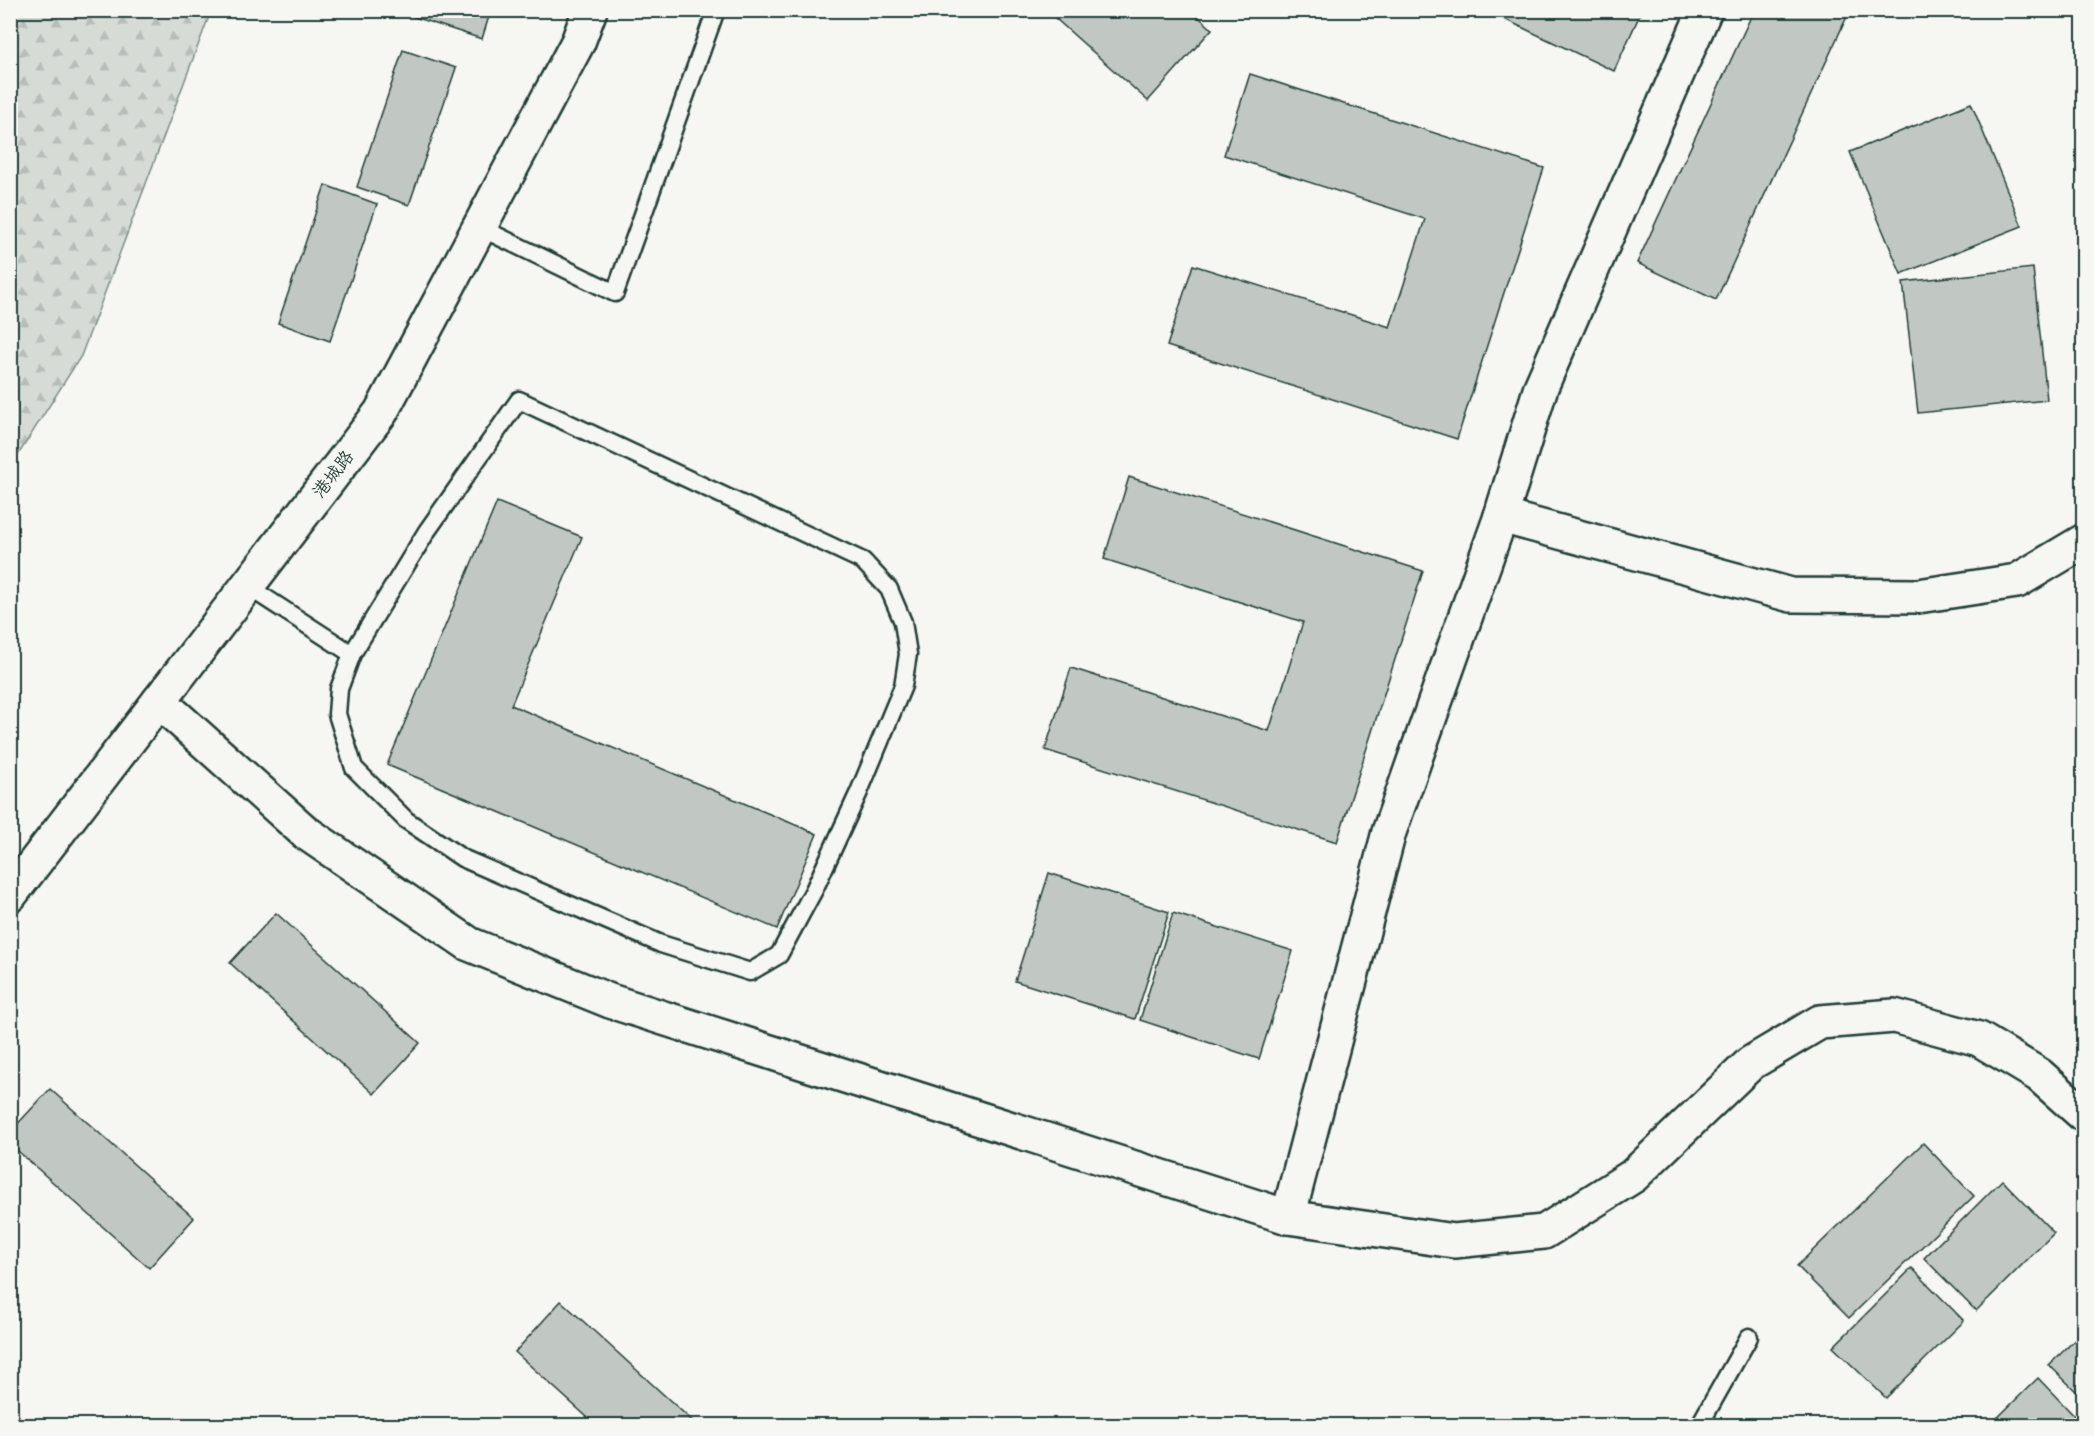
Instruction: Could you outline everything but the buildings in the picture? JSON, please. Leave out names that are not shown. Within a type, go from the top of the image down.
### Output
[{"type":"street","name":"港城路","points":[[10,895],[381,412],[578,42],[590,10]]},
{"type":"street","points":[[1288,1217],[1389,832],[1501,516],[1541,387],[1705,10]]},
{"type":"street","points":[[1501,516],[1791,595],[1918,596],[2018,581],[2084,541]]},
{"type":"street","points":[[159,701],[305,832],[469,944],[610,1001],[1288,1217],[1454,1241],[1544,1232],[1633,1176],[1751,1063],[1820,1022],[1894,1016],[1979,1039],[2039,1075],[2084,1115]]},
{"type":"lane","points":[[479,227],[615,293],[716,10]]},
{"type":"lane","points":[[519,400],[863,561],[889,589],[903,622],[908,654],[903,686],[859,792],[814,890],[779,955],[750,972],[661,944],[462,858],[406,820],[354,768],[337,714],[339,689],[352,654],[427,531],[519,400]]},
{"type":"lane","points":[[248,586],[352,654]]},
{"type":"lane","points":[[1699,1425],[1749,1337]]},
{"type":"green space","points":[[11,10],[211,11],[81,356],[11,466]]}]
